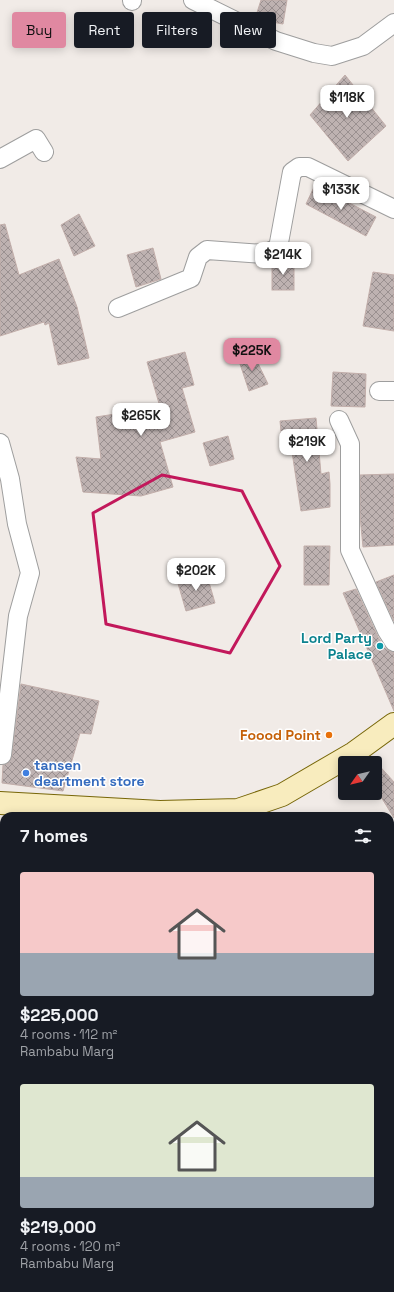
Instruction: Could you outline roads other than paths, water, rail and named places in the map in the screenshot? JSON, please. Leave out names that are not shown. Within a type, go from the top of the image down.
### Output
[{"type":"main road","points":[[200,812],[238,810],[282,795],[354,753],[394,724]]},
{"type":"main road","points":[[0,803],[132,812]]},
{"type":"street","points":[[193,0],[276,41],[314,53],[332,56],[363,46],[394,23]]},
{"type":"street","points":[[0,160],[36,139],[44,152]]},
{"type":"street","points":[[118,308],[191,278],[198,257],[207,250],[264,254],[278,248],[292,172],[299,166],[308,167],[394,209]]},
{"type":"street","points":[[339,420],[350,444],[350,550],[387,631],[394,642]]},
{"type":"street","points":[[0,443],[10,479],[17,524],[30,573],[18,616],[1,760]]},
{"type":"place","name":"Lord Party Palace","points":[[380,646]]},
{"type":"place","name":"Foood Point","points":[[329,735]]},
{"type":"place","name":"tansen deartment store","points":[[26,773]]}]
